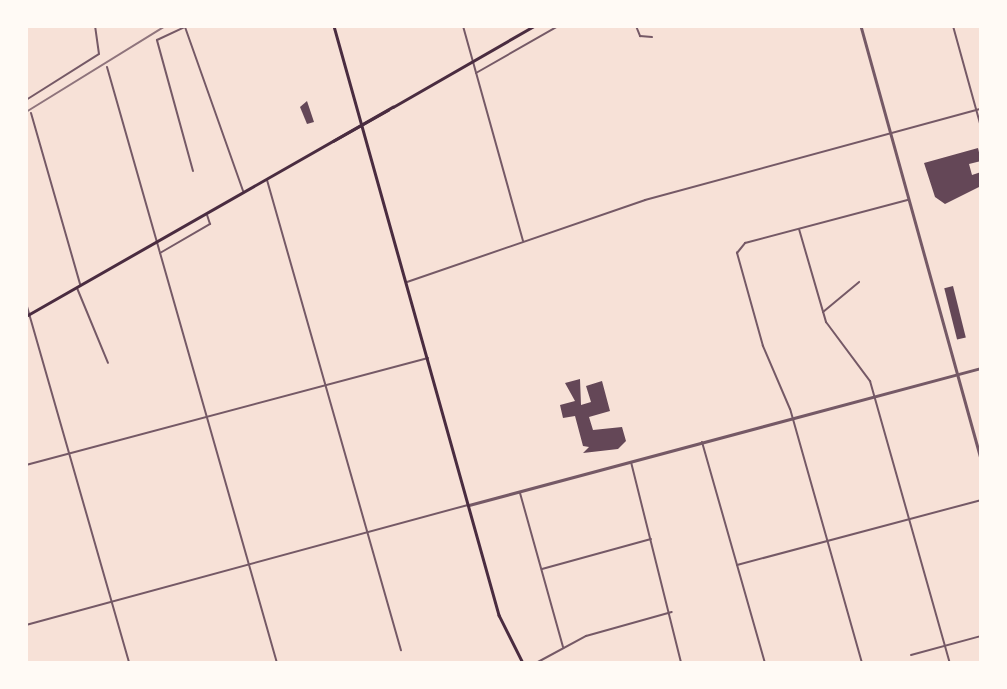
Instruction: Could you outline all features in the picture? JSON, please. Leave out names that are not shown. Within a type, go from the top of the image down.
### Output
[{"type":"main road","points":[[334,26],[501,620],[523,663]]},
{"type":"main road","points":[[327,144],[363,128],[393,107],[534,26]]},
{"type":"main road","points":[[28,315],[327,144],[361,121],[393,107]]},
{"type":"street","points":[[26,100],[100,52],[95,26]]},
{"type":"street","points":[[463,26],[523,242]]},
{"type":"street","points":[[475,73],[558,26]]},
{"type":"street","points":[[636,26],[640,36],[652,37]]},
{"type":"street","points":[[861,26],[981,458]]},
{"type":"street","points":[[953,26],[981,127]]},
{"type":"street","points":[[192,171],[157,40],[185,27],[243,192]]},
{"type":"street","points":[[107,67],[277,663]]},
{"type":"street","points":[[406,283],[645,200],[981,109]]},
{"type":"street","points":[[31,113],[78,286],[97,324],[108,363]]},
{"type":"street","points":[[266,179],[401,650]]},
{"type":"street","points":[[862,663],[792,419],[760,337],[738,249],[798,229],[909,199]]},
{"type":"street","points":[[159,253],[210,224],[206,214]]},
{"type":"street","points":[[798,229],[822,313],[861,362],[875,396],[950,663]]},
{"type":"street","points":[[822,313],[859,282]]},
{"type":"street","points":[[26,303],[129,663]]},
{"type":"street","points":[[26,465],[428,358]]},
{"type":"street","points":[[26,625],[981,368]]},
{"type":"street","points":[[702,442],[765,663]]},
{"type":"street","points":[[631,462],[673,612],[681,663]]},
{"type":"street","points":[[519,492],[563,647]]},
{"type":"street","points":[[737,565],[981,500]]},
{"type":"street","points":[[541,569],[652,539]]},
{"type":"street","points":[[536,663],[563,647],[673,612]]},
{"type":"street","points":[[911,655],[981,636]]},
{"type":"building","points":[[307,101],[314,122],[307,124],[300,107]]},
{"type":"building","points":[[978,148],[981,161],[969,164],[972,175],[981,172],[981,186],[945,204],[935,197],[924,163]]},
{"type":"building","points":[[953,286],[966,337],[957,340],[944,288]]},
{"type":"building","points":[[580,379],[581,405],[591,402],[586,386],[602,381],[610,411],[589,417],[593,430],[622,427],[626,441],[618,449],[583,453],[589,447],[583,446],[575,416],[563,418],[560,405],[575,401],[565,383]]},
{"type":"railway","points":[[26,112],[165,26]]}]
